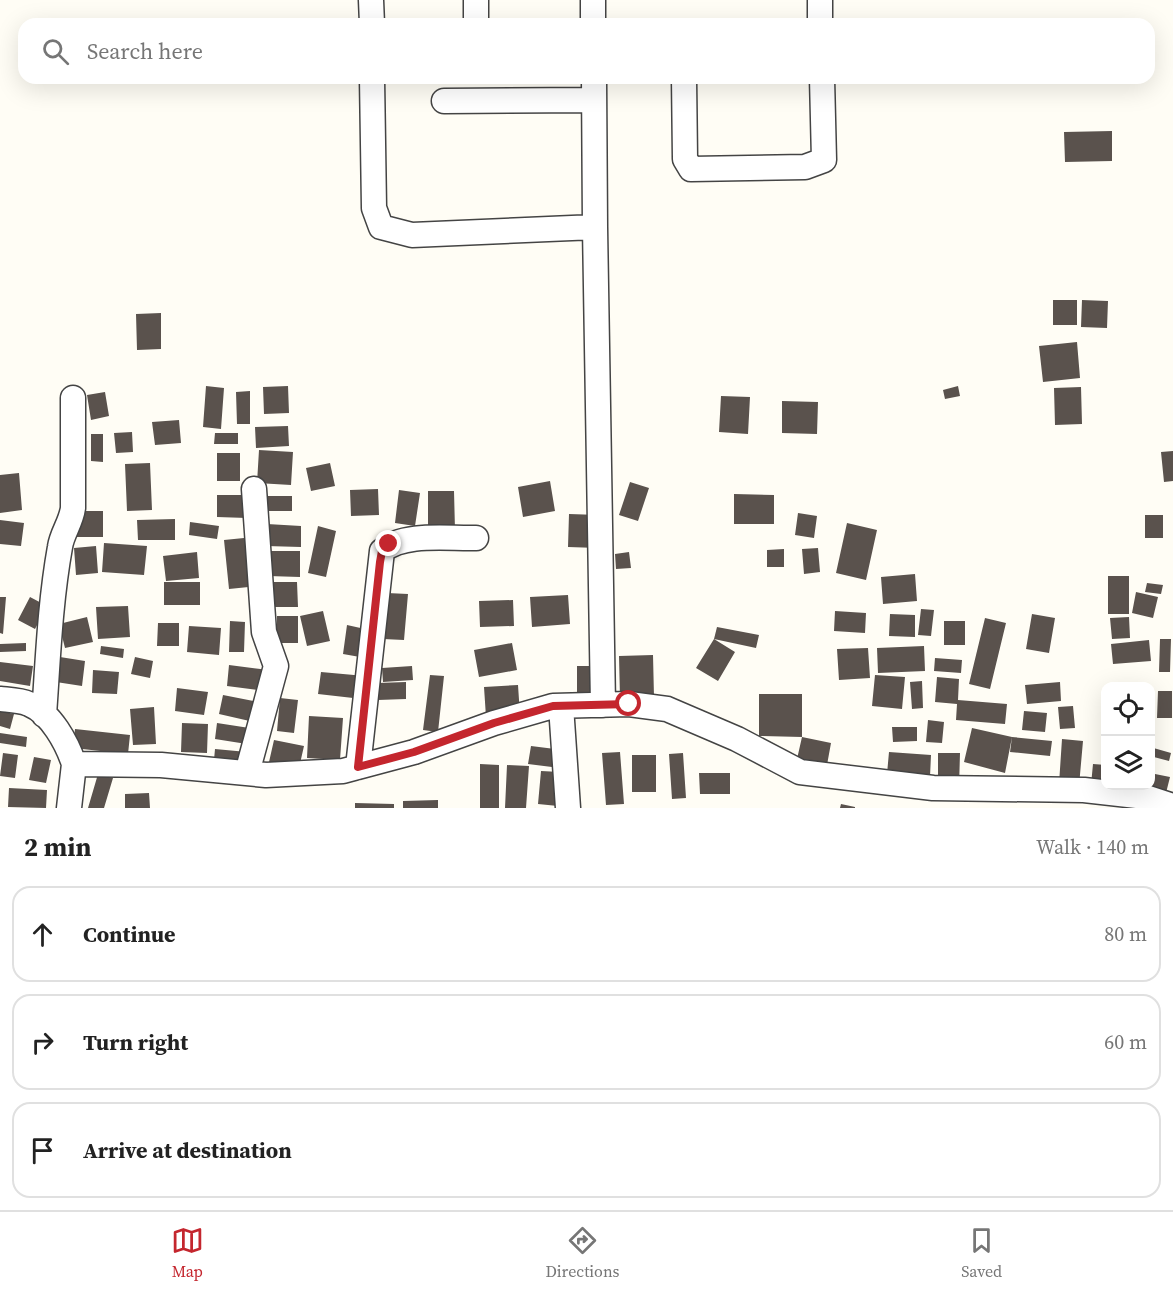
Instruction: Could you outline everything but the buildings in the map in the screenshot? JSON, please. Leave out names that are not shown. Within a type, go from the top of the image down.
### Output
[{"type":"street","points":[[371,0],[372,18]]},
{"type":"street","points":[[476,0],[476,18]]},
{"type":"street","points":[[593,0],[593,18]]},
{"type":"street","points":[[820,0],[820,18]]},
{"type":"street","points":[[372,84],[374,208],[381,227],[412,235],[595,227]]},
{"type":"street","points":[[684,84],[685,159],[691,169],[805,167],[824,160],[822,84]]},
{"type":"street","points":[[444,100],[477,89],[594,89],[603,705]]},
{"type":"street","points":[[44,715],[58,555],[63,535],[72,520],[73,398]]},
{"type":"street","points":[[247,773],[276,666],[264,632],[254,489]]},
{"type":"street","points":[[358,767],[382,551],[389,544],[412,540],[476,538]]},
{"type":"street","points":[[0,699],[26,703],[44,715],[65,741],[74,764],[69,808]]},
{"type":"street","points":[[74,764],[161,765],[247,773],[343,771],[414,752],[494,723],[561,706],[629,704],[667,709],[737,739],[800,771],[933,788],[1084,799],[1145,797],[1173,806]]},
{"type":"street","points":[[561,706],[568,808]]},
{"type":"route","points":[[389,544],[382,551],[380,562],[358,767],[414,752],[494,723],[553,706],[629,704]]}]
